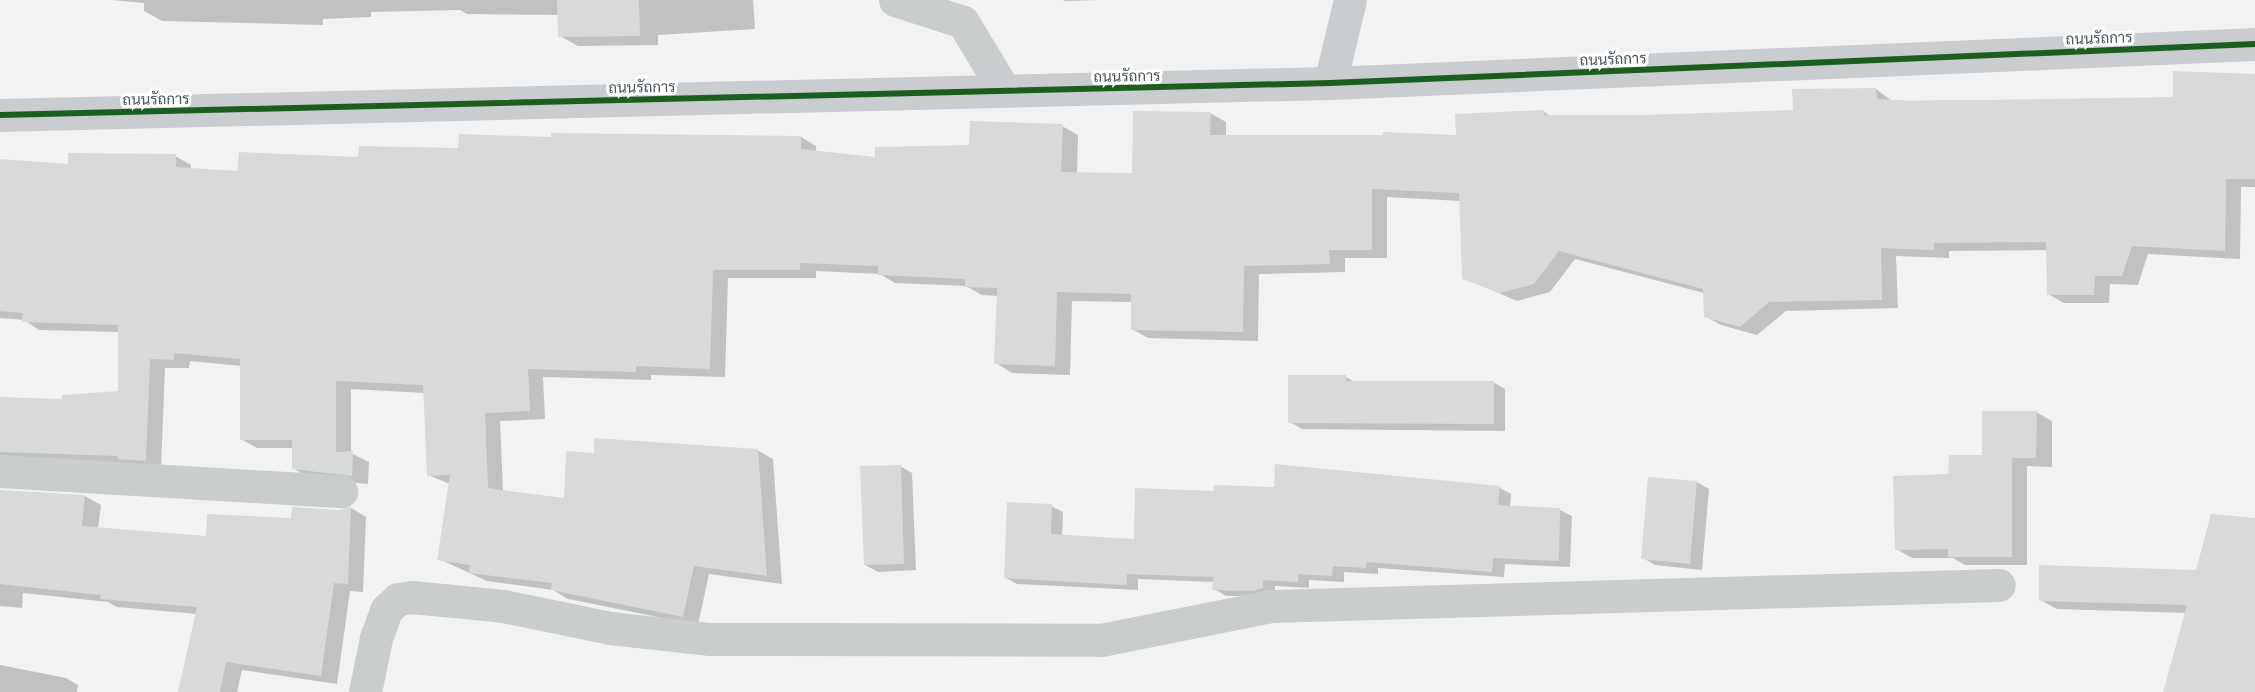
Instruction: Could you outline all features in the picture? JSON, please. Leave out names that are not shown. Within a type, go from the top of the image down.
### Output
[{"type":"street","points":[[895,0],[963,22],[1004,90]]},
{"type":"street","points":[[1330,83],[1350,0]]},
{"type":"street","name":"ถนนรัถการ","points":[[0,114],[1330,83],[2255,44]]},
{"type":"street","points":[[0,471],[341,491]]},
{"type":"street","points":[[365,692],[376,638],[387,610],[398,599],[412,597],[503,606],[610,628],[710,639],[1101,640],[1271,606],[1999,585]]},
{"type":"building","points":[[557,0],[639,0],[640,36],[558,37]]},
{"type":"building","points":[[2173,71],[2255,74],[2255,179],[2226,179],[2225,251],[2132,246],[2122,276],[2095,276],[2094,295],[2047,295],[2046,242],[1934,243],[1934,250],[1881,248],[1882,300],[1769,302],[1740,327],[1704,317],[1703,289],[1559,251],[1534,284],[1500,293],[1462,279],[1459,193],[1372,189],[1372,250],[1329,250],[1330,264],[1244,266],[1243,332],[1131,330],[1131,294],[1057,292],[1055,366],[994,364],[997,288],[965,287],[965,279],[878,275],[878,266],[800,263],[800,270],[713,270],[710,369],[636,366],[636,372],[528,369],[530,411],[485,413],[488,488],[564,498],[566,451],[594,453],[594,438],[758,449],[767,576],[694,566],[683,617],[551,590],[552,583],[469,573],[470,565],[437,560],[450,475],[427,476],[423,385],[336,381],[336,452],[353,451],[352,476],[292,469],[292,440],[240,440],[240,359],[174,353],[174,360],[150,359],[146,461],[118,459],[118,456],[0,452],[0,397],[62,399],[62,395],[118,391],[118,325],[22,322],[23,313],[0,311],[0,159],[68,164],[68,153],[176,154],[176,167],[237,171],[239,152],[358,157],[359,146],[458,148],[459,134],[551,137],[551,133],[801,136],[801,149],[875,157],[875,147],[969,145],[970,121],[1063,124],[1061,172],[1132,173],[1133,111],[1211,112],[1210,135],[1383,135],[1383,132],[1456,135],[1455,114],[1544,110],[1544,115],[1642,115],[1793,110],[1792,89],[1876,88],[1877,99],[1914,101],[2173,97]]},
{"type":"building","points":[[1288,375],[1346,375],[1346,381],[1494,381],[1494,424],[1288,423]]},
{"type":"building","points":[[1982,411],[2037,411],[2036,458],[2012,458],[2012,557],[1948,557],[1948,549],[1895,550],[1893,476],[1948,474],[1949,455],[1982,455]]},
{"type":"building","points":[[1275,464],[1500,486],[1498,505],[1560,508],[1559,561],[1493,558],[1492,572],[1367,562],[1366,568],[1333,566],[1332,576],[1298,574],[1298,582],[1263,580],[1263,588],[1253,591],[1212,590],[1213,577],[1127,574],[1127,585],[1004,578],[1007,502],[1052,504],[1051,534],[1134,539],[1135,488],[1214,491],[1214,485],[1274,487]]},
{"type":"building","points":[[901,465],[904,564],[864,565],[860,466]]},
{"type":"building","points":[[1648,477],[1697,481],[1690,564],[1641,559]]},
{"type":"building","points":[[0,490],[85,495],[82,526],[206,536],[207,514],[291,518],[292,507],[340,510],[351,506],[348,584],[334,583],[321,676],[226,662],[220,692],[178,692],[197,607],[100,599],[101,595],[0,584]]},
{"type":"building","points":[[2211,514],[2255,518],[2255,692],[2163,692],[2187,605],[2039,601],[2039,565],[2196,570]]},
{"type":"cycle path","points":[[0,115],[1330,83],[2255,44]]}]
